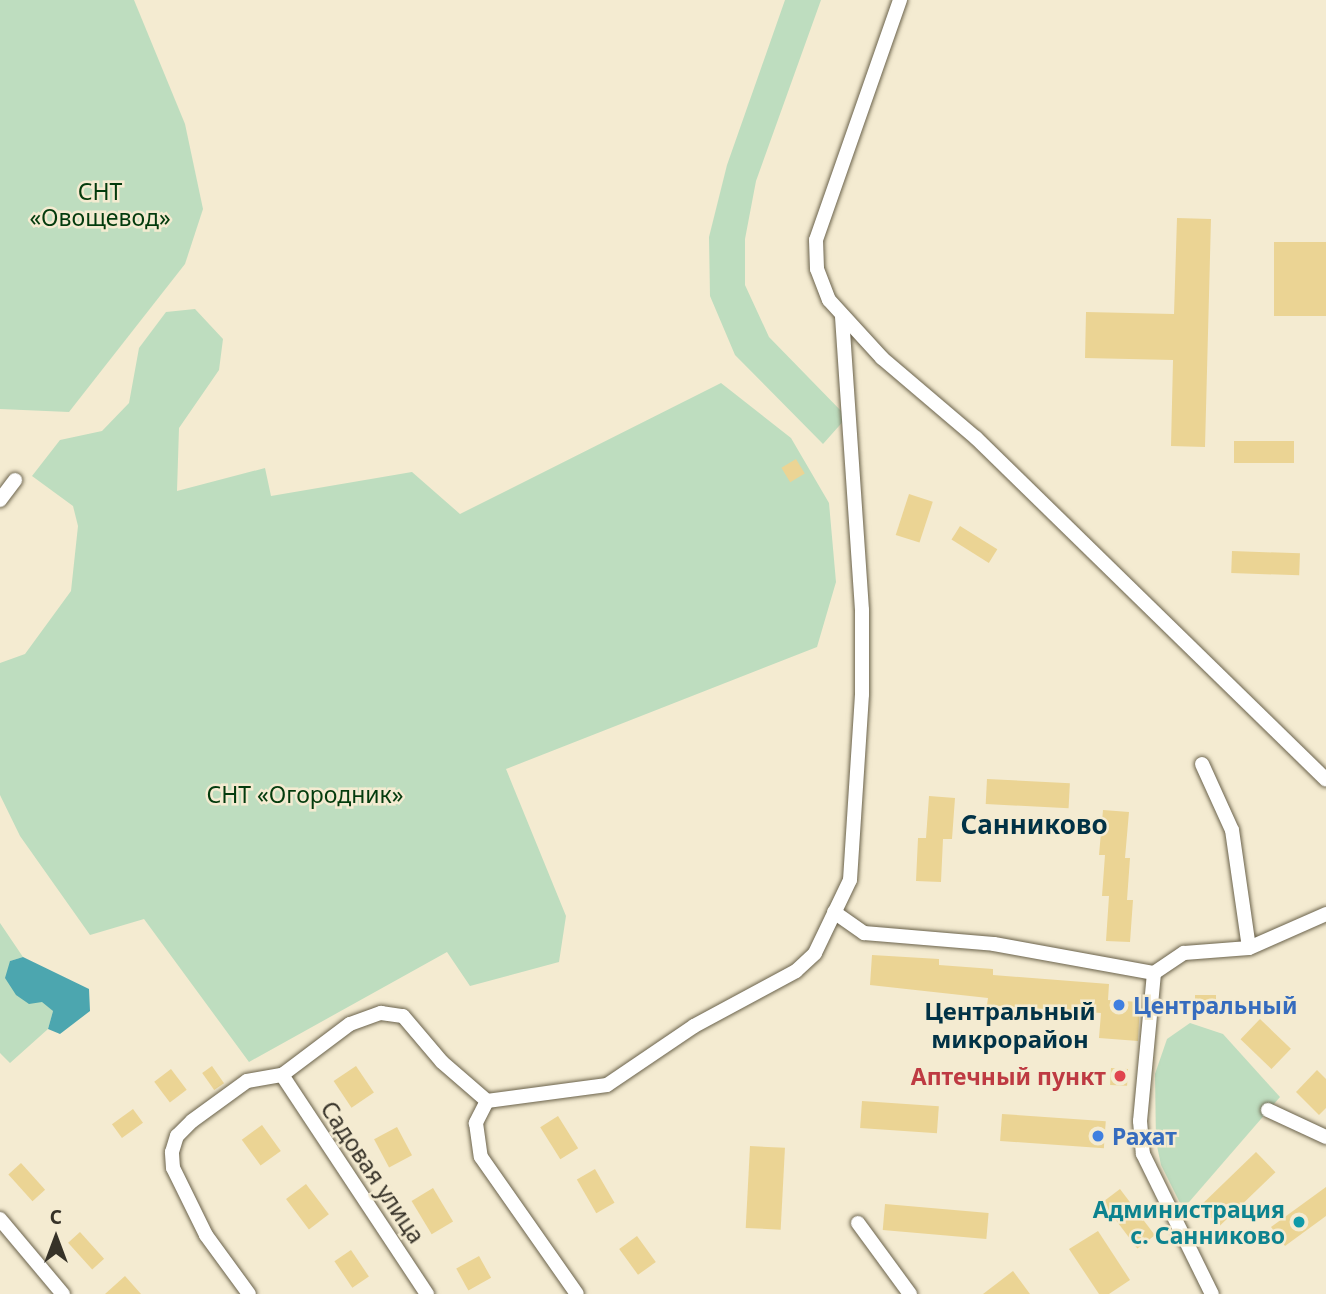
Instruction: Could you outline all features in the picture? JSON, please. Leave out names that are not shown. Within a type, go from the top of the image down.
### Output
[{"type":"street","points":[[900,0],[816,240],[817,269],[829,300],[842,317],[1066,524],[1326,779]]},
{"type":"street","points":[[249,1294],[206,1235],[173,1168],[172,1152],[177,1136],[192,1121],[247,1081],[282,1075],[349,1024],[381,1013],[403,1016],[442,1062],[486,1101],[607,1085],[682,1034],[796,971],[815,953],[850,880],[862,694],[862,610],[842,317]]},
{"type":"street","points":[[0,500],[15,480]]},
{"type":"street","points":[[1202,764],[1233,830],[1249,948]]},
{"type":"street","points":[[834,912],[864,933],[994,944],[1154,973],[1184,953],[1249,948],[1326,914]]},
{"type":"street","points":[[1154,973],[1140,1121],[1143,1154],[1212,1294]]},
{"type":"street","name":"Садовая улица","points":[[282,1075],[427,1294]]},
{"type":"street","points":[[486,1101],[476,1123],[481,1157],[577,1294]]},
{"type":"street","points":[[1268,1110],[1326,1137]]},
{"type":"street","points":[[0,1219],[63,1294]]},
{"type":"street","points":[[858,1223],[910,1294]]},
{"type":"green space","name":"СНТ «Овощевод»","points":[[0,0],[134,0],[185,124],[203,209],[185,264],[69,412],[0,409]]},
{"type":"green space","points":[[785,0],[821,0],[756,181],[745,239],[745,285],[769,337],[847,417],[823,444],[735,355],[710,296],[709,237],[727,165]]},
{"type":"green space","name":"СНТ «Огородник»","points":[[195,309],[223,339],[219,370],[179,428],[177,491],[265,468],[271,496],[412,472],[460,514],[721,383],[791,438],[829,503],[836,582],[817,647],[506,769],[566,916],[559,962],[470,986],[447,952],[249,1062],[144,919],[90,935],[20,836],[0,795],[0,663],[25,654],[71,591],[78,526],[73,506],[32,476],[60,440],[102,431],[129,403],[139,348],[166,312]]},
{"type":"green space","points":[[0,923],[23,957],[10,961],[53,1011],[48,1029],[10,1063],[0,1053]]},
{"type":"green space","points":[[1190,1023],[1223,1034],[1280,1097],[1183,1209],[1161,1165],[1156,1141],[1155,1074],[1167,1039]]},
{"type":"water","points":[[23,957],[89,989],[90,1011],[60,1034],[48,1029],[53,1011],[42,1002],[29,1004],[16,995],[5,978],[10,961]]},
{"type":"building","points":[[1177,218],[1211,219],[1205,447],[1171,446],[1173,360],[1085,358],[1086,312],[1174,314]]},
{"type":"building","points":[[1274,242],[1326,242],[1326,316],[1274,316]]},
{"type":"building","points":[[1234,441],[1294,441],[1294,463],[1234,463]]},
{"type":"building","points":[[796,459],[805,474],[790,482],[781,468]]},
{"type":"building","points":[[909,494],[933,502],[919,543],[896,535]]},
{"type":"building","points":[[960,526],[997,549],[989,563],[952,540]]},
{"type":"building","points":[[1232,551],[1300,553],[1299,575],[1231,573]]},
{"type":"building","points":[[987,779],[1070,783],[1069,808],[986,804]]},
{"type":"building","points":[[929,796],[955,798],[952,839],[943,839],[941,882],[916,881],[918,838],[926,838]]},
{"type":"building","points":[[1103,810],[1129,812],[1125,858],[1130,858],[1127,900],[1133,900],[1130,942],[1106,941],[1109,896],[1102,896],[1105,855],[1099,855]]},
{"type":"building","points":[[872,955],[939,959],[939,965],[993,969],[993,975],[1109,984],[1108,1000],[1140,1002],[1138,1041],[1099,1038],[1101,1013],[987,1005],[988,998],[870,985]]},
{"type":"building","points":[[1195,995],[1216,995],[1216,1014],[1195,1014]]},
{"type":"building","points":[[1260,1019],[1291,1049],[1271,1069],[1241,1039]]},
{"type":"building","points":[[212,1066],[224,1083],[214,1090],[202,1073]]},
{"type":"building","points":[[356,1066],[374,1093],[352,1108],[334,1081]]},
{"type":"building","points":[[1111,1068],[1128,1069],[1127,1086],[1110,1085]]},
{"type":"building","points":[[171,1069],[187,1090],[170,1102],[154,1082]]},
{"type":"building","points":[[1317,1070],[1326,1079],[1326,1108],[1319,1115],[1296,1092]]},
{"type":"building","points":[[862,1101],[939,1106],[937,1133],[860,1128]]},
{"type":"building","points":[[133,1109],[143,1123],[122,1138],[112,1124]]},
{"type":"building","points":[[1002,1114],[1106,1121],[1104,1148],[1000,1141]]},
{"type":"building","points":[[558,1116],[578,1148],[560,1159],[540,1127]]},
{"type":"building","points":[[262,1125],[281,1151],[261,1166],[242,1140]]},
{"type":"building","points":[[397,1127],[412,1155],[389,1167],[374,1139]]},
{"type":"building","points":[[750,1146],[785,1148],[781,1230],[746,1228]]},
{"type":"building","points":[[1256,1152],[1275,1172],[1219,1226],[1200,1206]]},
{"type":"building","points":[[21,1163],[45,1190],[32,1201],[8,1174]]},
{"type":"building","points":[[595,1169],[614,1203],[596,1213],[577,1180]]},
{"type":"building","points":[[306,1184],[329,1214],[309,1229],[286,1199]]},
{"type":"building","name":"Администрация с. Санниково","points":[[1326,1187],[1326,1216],[1285,1246],[1271,1227]]},
{"type":"building","points":[[433,1188],[453,1221],[432,1234],[412,1201]]},
{"type":"building","points":[[1120,1189],[1155,1235],[1137,1249],[1102,1202]]},
{"type":"building","points":[[885,1204],[989,1213],[986,1239],[883,1230]]},
{"type":"building","points":[[1098,1231],[1130,1280],[1109,1294],[1099,1294],[1069,1249]]},
{"type":"building","points":[[80,1232],[104,1259],[92,1269],[68,1243]]},
{"type":"building","points":[[637,1236],[656,1262],[638,1275],[619,1249]]},
{"type":"building","points":[[351,1250],[369,1277],[352,1288],[334,1261]]},
{"type":"building","points":[[479,1256],[491,1278],[468,1290],[456,1269]]},
{"type":"building","points":[[1013,1271],[1030,1294],[983,1294]]},
{"type":"building","points":[[125,1276],[141,1294],[105,1294]]},
{"type":"place","name":"Центральный","points":[[1119,1005]]},
{"type":"place","name":"Аптечный пункт","points":[[1120,1076]]},
{"type":"place","name":"Рахат","points":[[1098,1136]]},
{"type":"place","name":"Администрация с. Санниково","points":[[1299,1222]]},
{"type":"district","name":"Санниково","points":[[1034,825]]},
{"type":"district","name":"Центральный микрорайон","points":[[1010,1025]]}]
